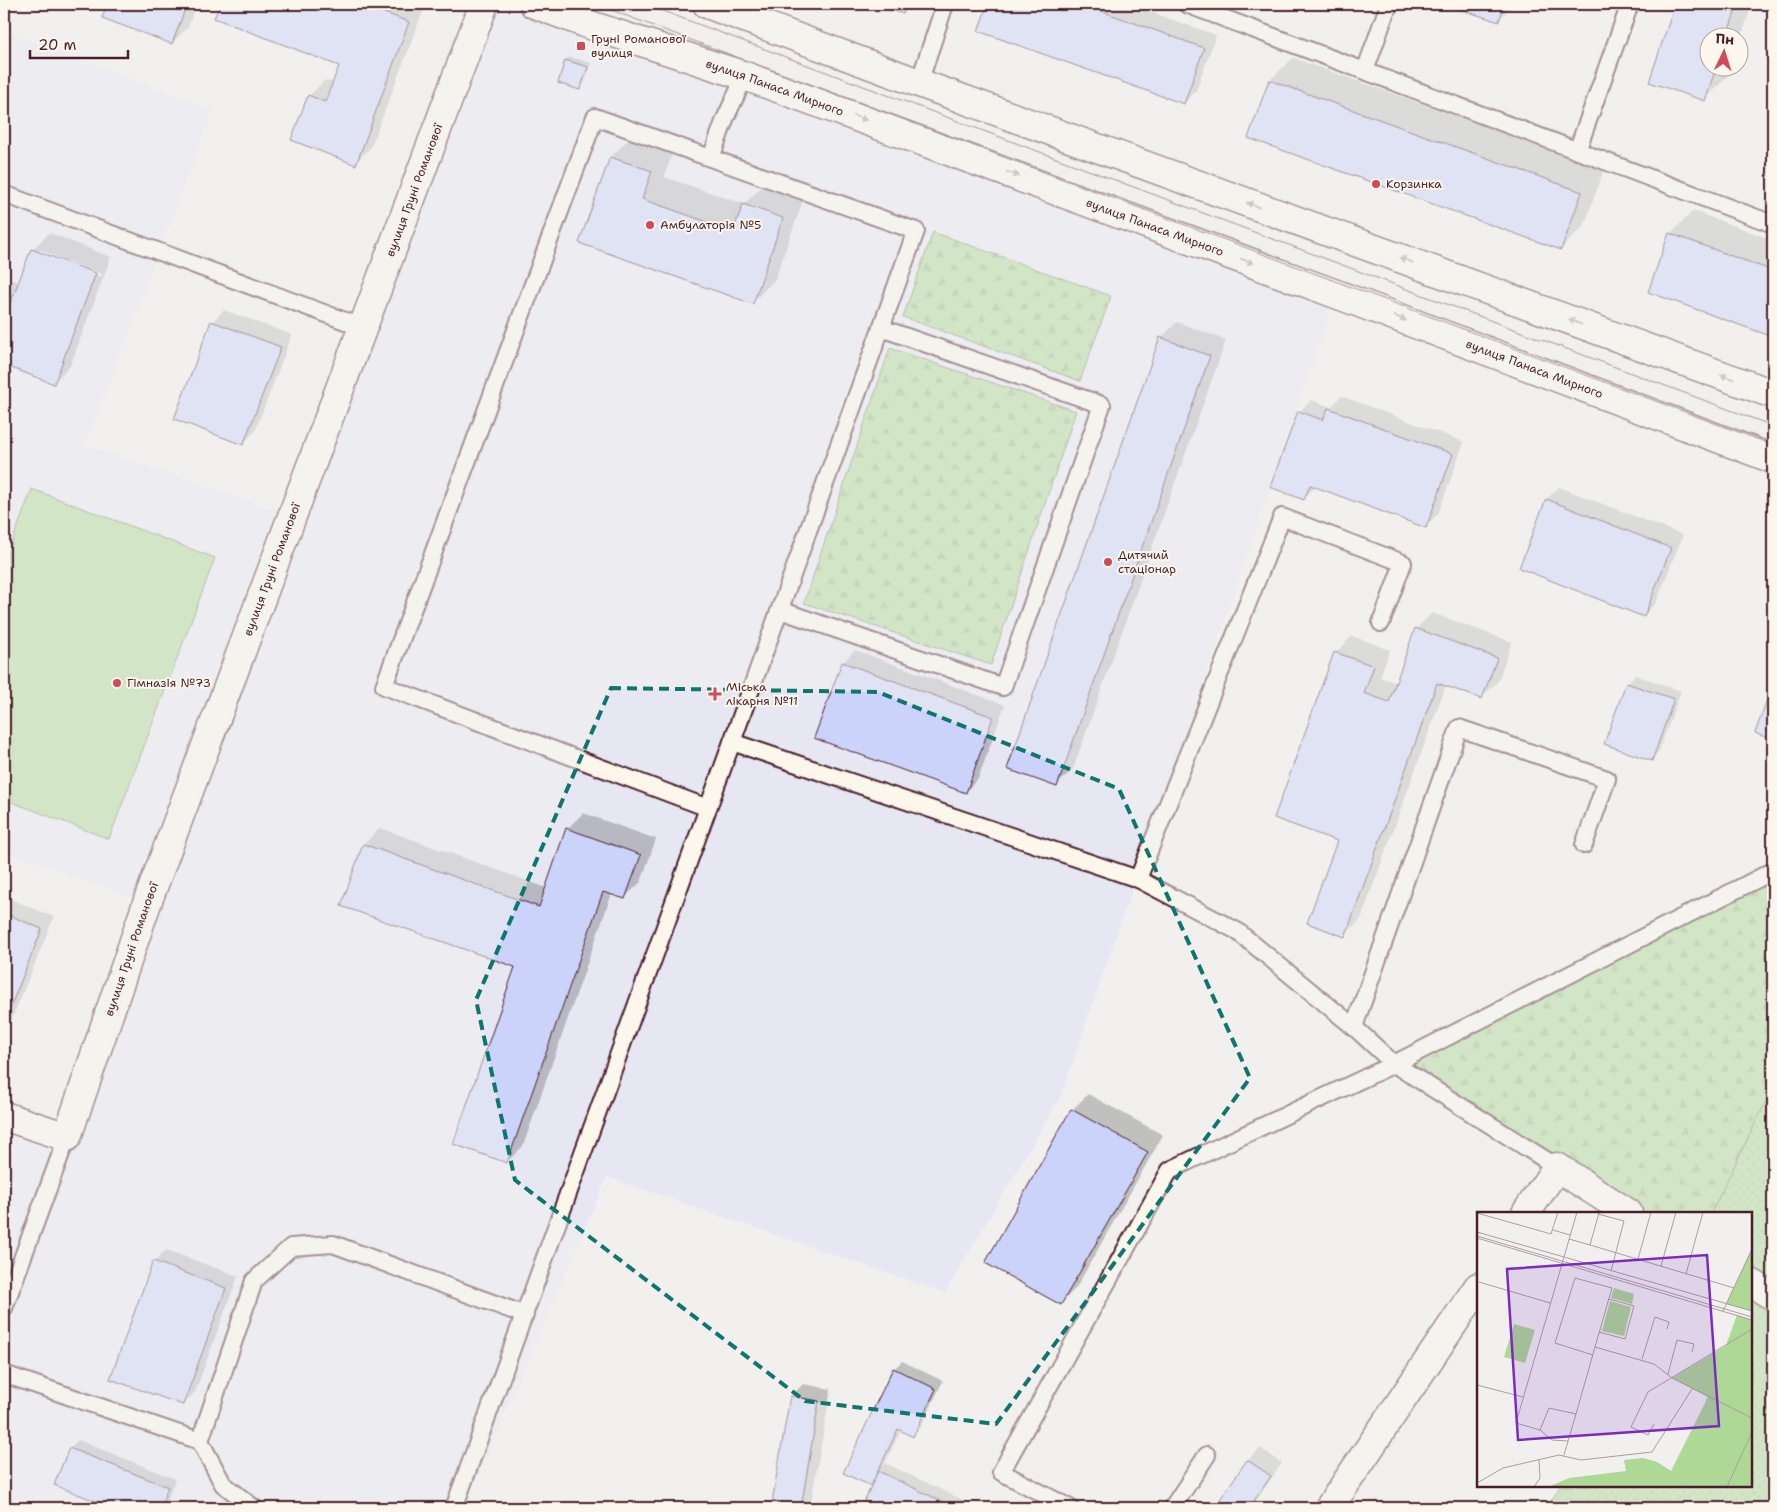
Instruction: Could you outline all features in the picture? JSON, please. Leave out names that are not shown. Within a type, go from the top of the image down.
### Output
[{"type":"main road","name":"вулиця Груні Романової","points":[[67,1137],[147,904],[484,4]]},
{"type":"main road","name":"вулиця Панаса Мирного","points":[[534,4],[590,25],[746,76],[1336,294],[1773,459]]},
{"type":"main road","points":[[707,4],[1773,394]]},
{"type":"main road","points":[[4,1116],[67,1137]]},
{"type":"main road","points":[[1527,1212],[1557,1167],[1626,1212]]},
{"type":"main road","points":[[1752,1284],[1773,1296]]},
{"type":"main road","points":[[1330,1508],[1477,1288]]},
{"type":"lane","points":[[919,83],[945,4]]},
{"type":"lane","points":[[1186,4],[1773,224]]},
{"type":"lane","points":[[1365,71],[1389,4]]},
{"type":"lane","points":[[1577,150],[1630,4]]},
{"type":"lane","points":[[710,158],[725,119],[746,76]]},
{"type":"lane","points":[[454,1508],[525,1316],[916,231],[595,117],[384,686],[708,808]]},
{"type":"lane","points":[[4,194],[364,328]]},
{"type":"lane","points":[[780,610],[1003,687],[1102,406],[881,328]]},
{"type":"lane","points":[[1138,879],[1282,517],[1403,563],[1381,623]]},
{"type":"lane","points":[[1354,1027],[1459,728],[1607,779],[1584,845]]},
{"type":"lane","points":[[732,742],[1138,879],[1237,931],[1354,1027],[1394,1064],[1557,1167]]},
{"type":"lane","points":[[1070,1508],[1001,1472],[1170,1170],[1394,1064],[1773,871]]},
{"type":"lane","points":[[4,1308],[67,1137]]},
{"type":"lane","points":[[200,1441],[254,1281],[291,1247],[333,1244],[525,1316]]},
{"type":"lane","points":[[4,1374],[200,1441],[223,1484],[254,1508]]},
{"type":"lane","points":[[1172,1508],[1207,1455]]},
{"type":"highlighted area","points":[[611,688],[878,692],[1119,789],[1250,1078],[996,1424],[805,1401],[515,1180],[476,1000]]},
{"type":"shaded area","name":"Міська лікарня №11","points":[[485,4],[534,4],[1336,294],[1062,1094],[945,1293],[607,1177],[464,1508],[4,1508],[4,1116],[66,1137]]},
{"type":"shaded area","name":"Гімназія №73","points":[[4,31],[213,110],[85,445],[294,516],[147,903],[4,850]]},
{"type":"green space","points":[[933,232],[1111,296],[1080,381],[903,317]]},
{"type":"green space","points":[[890,348],[1076,411],[991,665],[804,603]]},
{"type":"green space","points":[[32,489],[215,558],[109,839],[4,799],[4,563]]},
{"type":"green space","points":[[1773,871],[1773,1087],[1711,1212],[1626,1212],[1394,1064]]},
{"type":"green space","points":[[1773,1087],[1773,1508],[1547,1508],[1559,1487],[1752,1487],[1752,1212],[1711,1212]]},
{"type":"building","points":[[107,4],[187,4],[172,44],[102,18]]},
{"type":"building","points":[[217,4],[360,4],[409,22],[356,165],[291,140],[308,95],[325,102],[339,66],[214,18],[220,5]]},
{"type":"building","points":[[874,4],[907,4],[903,14]]},
{"type":"building","points":[[988,4],[1082,4],[1204,48],[1184,104],[978,31]]},
{"type":"building","points":[[1444,4],[1504,4],[1499,22]]},
{"type":"building","points":[[1675,4],[1738,4],[1730,28],[1700,28],[1700,78],[1713,78],[1705,101],[1649,82]]},
{"type":"building","points":[[565,60],[588,67],[580,90],[558,83]]},
{"type":"building","points":[[1269,80],[1582,192],[1561,250],[1248,138]]},
{"type":"building","name":"Амбулаторія №5","points":[[610,157],[652,171],[642,199],[733,231],[743,204],[783,218],[753,304],[579,243]]},
{"type":"building","points":[[1669,233],[1773,271],[1773,337],[1648,292]]},
{"type":"building","points":[[31,249],[96,273],[54,384],[4,365],[4,299],[11,302]]},
{"type":"building","points":[[211,321],[281,347],[243,445],[174,419]]},
{"type":"building","name":"Дитячий стаціонар","points":[[1160,337],[1210,356],[1057,787],[1007,769]]},
{"type":"building","points":[[1328,408],[1453,454],[1426,528],[1310,485],[1304,500],[1270,487],[1298,411],[1323,420]]},
{"type":"building","points":[[1546,499],[1671,548],[1644,617],[1519,568]]},
{"type":"building","points":[[1415,628],[1497,658],[1482,699],[1437,683],[1345,937],[1307,923],[1337,841],[1274,818],[1334,652],[1374,666],[1364,693],[1389,702]]},
{"type":"building","points":[[842,662],[993,717],[966,793],[814,738]]},
{"type":"building","points":[[1626,683],[1674,699],[1652,761],[1604,744]]},
{"type":"building","points":[[1773,683],[1773,740],[1755,733]]},
{"type":"building","points":[[566,828],[641,855],[625,899],[603,892],[507,1163],[453,1144],[515,967],[341,906],[363,844],[539,907]]},
{"type":"building","points":[[4,913],[42,929],[4,1023]]},
{"type":"building","points":[[1071,1109],[1148,1152],[1061,1305],[985,1263]]},
{"type":"building","points":[[153,1261],[226,1288],[183,1405],[110,1379]]},
{"type":"building","points":[[893,1368],[936,1389],[913,1437],[898,1429],[871,1486],[843,1473]]},
{"type":"building","points":[[790,1396],[819,1401],[801,1508],[771,1508]]},
{"type":"building","points":[[69,1448],[168,1487],[160,1508],[114,1508],[54,1485]]},
{"type":"building","points":[[1247,1460],[1271,1476],[1249,1508],[1214,1508]]},
{"type":"building","points":[[878,1471],[956,1508],[861,1508]]},
{"type":"tram line","points":[[595,4],[1773,445]]},
{"type":"tram line","points":[[644,4],[1773,426]]},
{"type":"place","name":"Груні Романової вулиця","points":[[581,46]]},
{"type":"place","name":"Корзинка","points":[[1376,184]]},
{"type":"place","name":"Амбулаторія №5","points":[[650,225]]},
{"type":"place","name":"Дитячий стаціонар","points":[[1108,562]]},
{"type":"place","name":"Гімназія №73","points":[[117,683]]},
{"type":"place","name":"Міська лікарня №11","points":[[715,694]]}]
